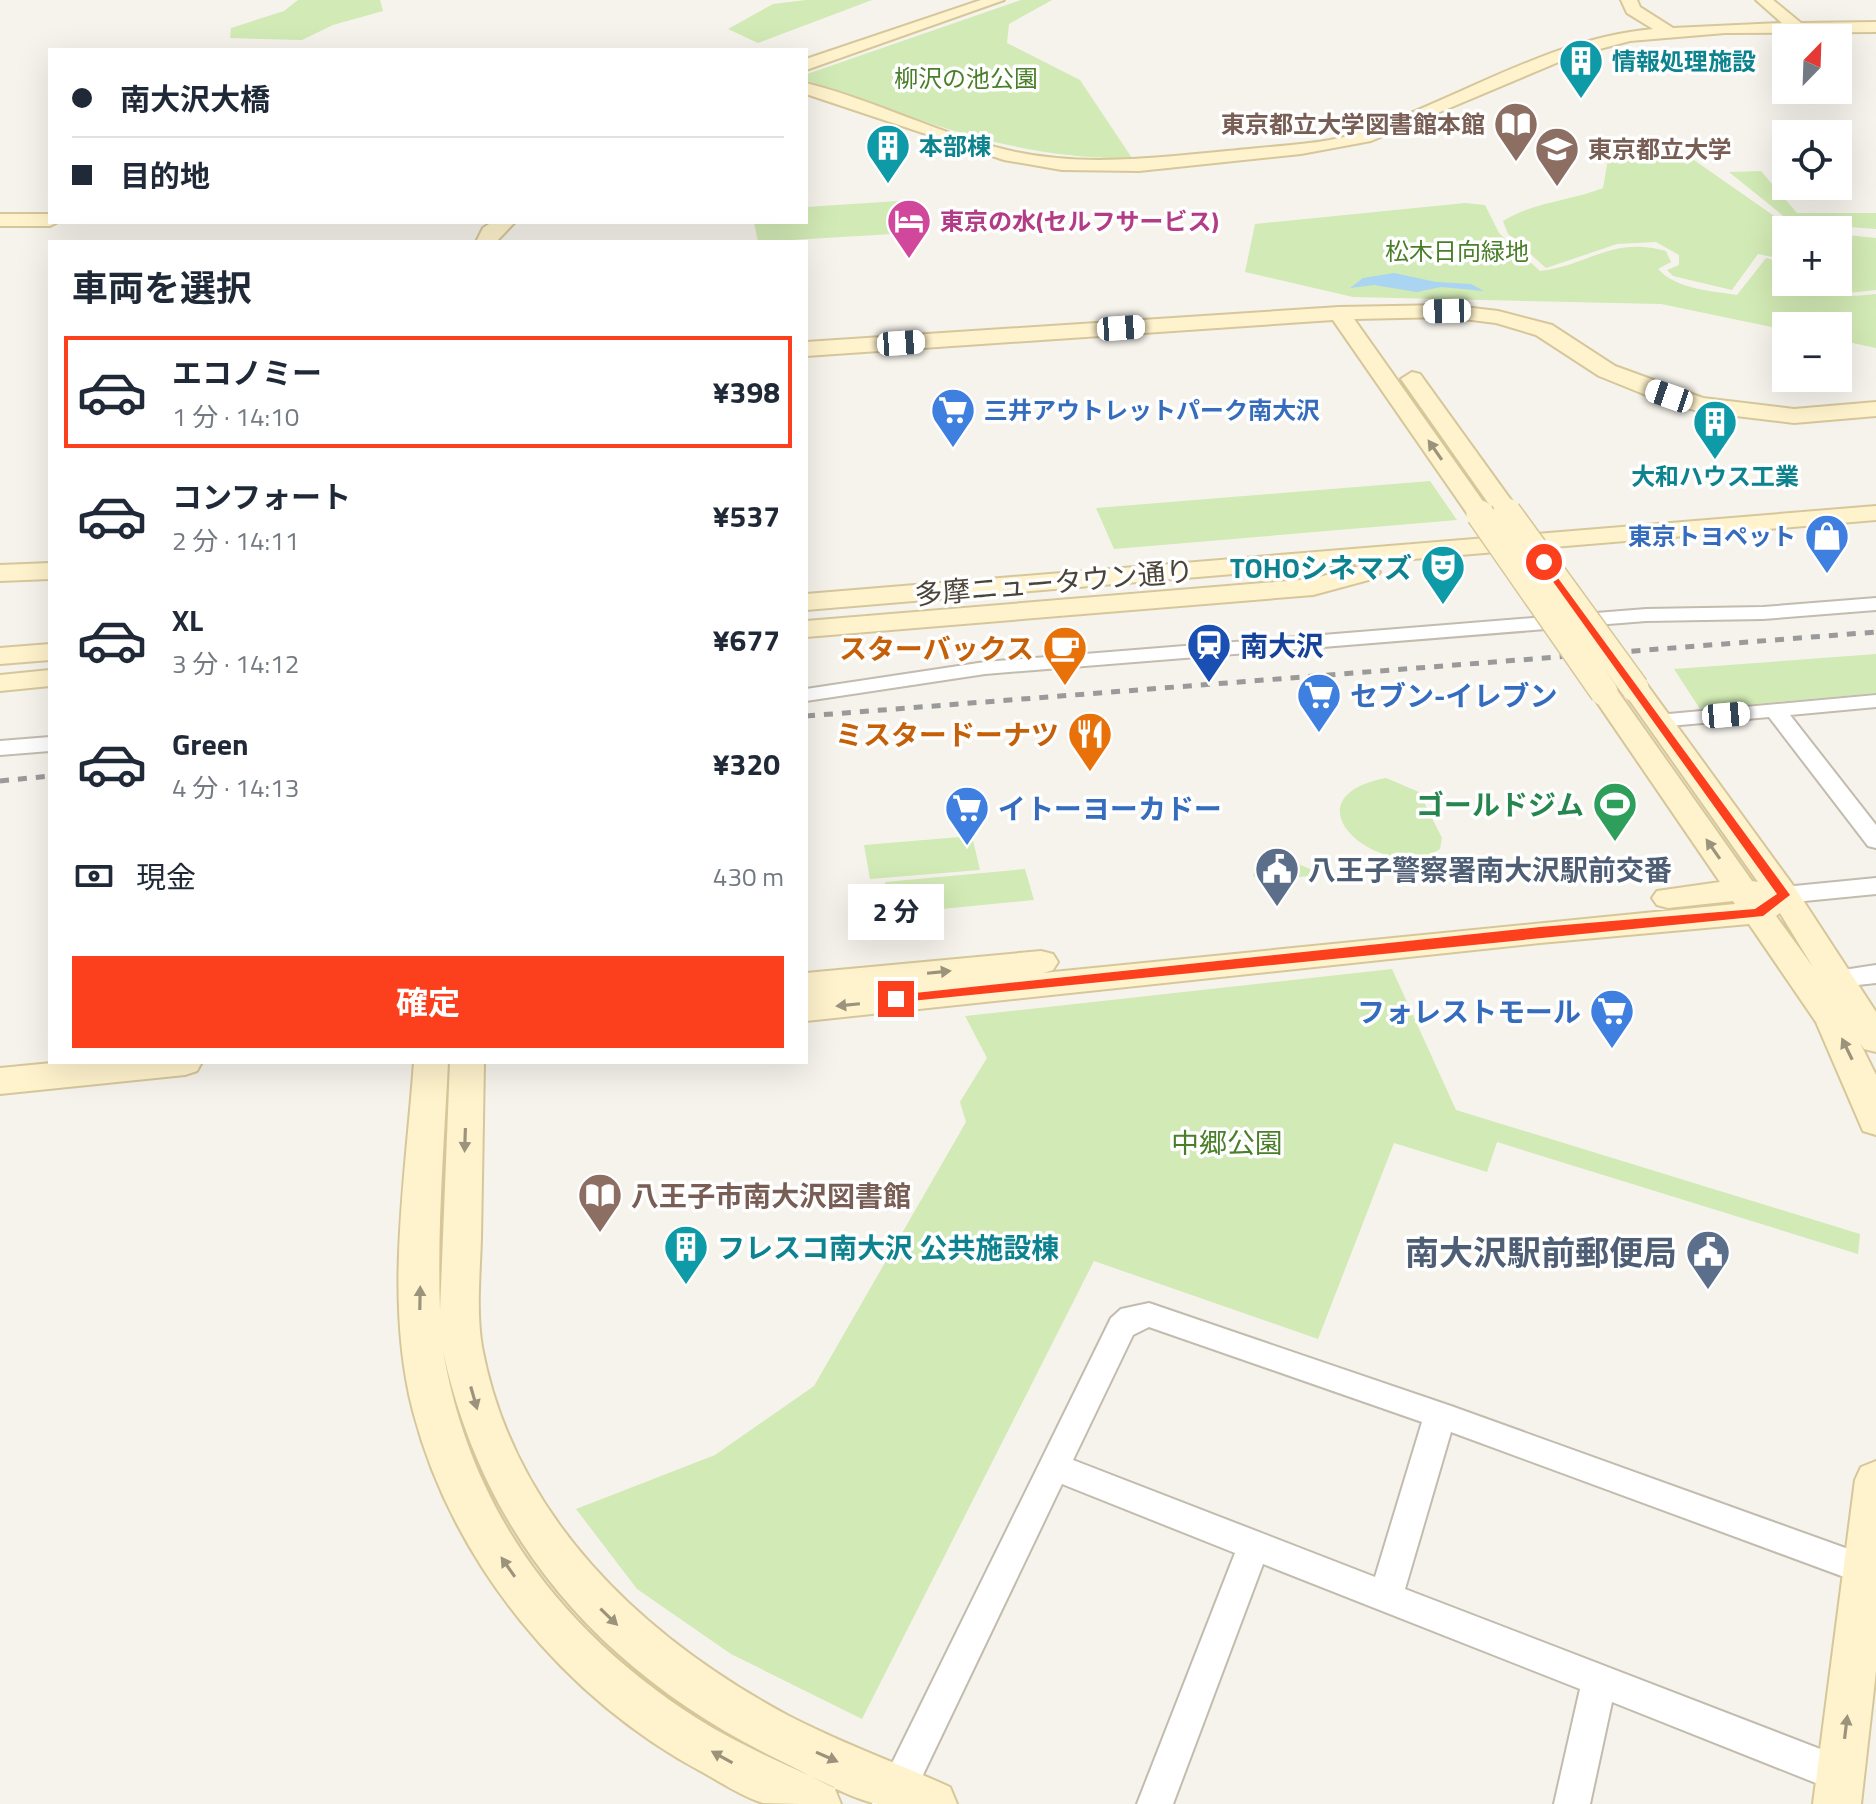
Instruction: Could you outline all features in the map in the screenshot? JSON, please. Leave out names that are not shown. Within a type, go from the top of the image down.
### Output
[{"type":"street","points":[[808,64],[996,0]]},
{"type":"street","points":[[1629,0],[1633,10],[1667,31]]},
{"type":"street","points":[[1764,0],[1793,24]]},
{"type":"street","points":[[1852,27],[1876,27]]},
{"type":"street","points":[[808,89],[1004,155],[1077,165],[1166,163],[1325,146],[1365,137],[1577,49],[1667,31],[1772,29]]},
{"type":"street","points":[[0,220],[48,220]]},
{"type":"street","points":[[487,240],[490,232],[503,224]]},
{"type":"street","points":[[808,349],[1447,311],[1524,323],[1559,338],[1607,371],[1657,392],[1702,405],[1794,416],[1876,409]]},
{"type":"street","points":[[808,361],[1350,317]]},
{"type":"street","points":[[1350,317],[1507,512],[1658,721],[1831,1018],[1869,1097],[1876,1122]]},
{"type":"street","points":[[1350,317],[1480,514],[1604,692],[1761,899],[1839,978],[1876,1040]]},
{"type":"street","name":"多摩ニュータウン通り","points":[[808,615],[1876,513]]},
{"type":"street","name":"多摩ニュータウン通り","points":[[808,602],[1362,564],[1528,559],[1876,531]]},
{"type":"street","points":[[808,591],[1287,552],[1362,564]]},
{"type":"street","points":[[1528,559],[1572,621]]},
{"type":"street","points":[[808,629],[1313,587],[1362,564]]},
{"type":"street","points":[[0,573],[48,571]]},
{"type":"street","points":[[808,695],[985,668],[1572,621],[1876,604]]},
{"type":"street","points":[[0,656],[48,652]]},
{"type":"street","points":[[0,669],[48,665]]},
{"type":"street","points":[[0,683],[48,678]]},
{"type":"street","points":[[0,697],[48,692]]},
{"type":"street","points":[[1658,721],[1876,701]]},
{"type":"street","points":[[1775,710],[1866,813],[1876,841]]},
{"type":"street","points":[[0,748],[48,744]]},
{"type":"street","points":[[808,985],[1876,886]]},
{"type":"street","points":[[808,1009],[1540,932],[1761,899]]},
{"type":"street","points":[[1839,978],[1876,974]]},
{"type":"street","points":[[0,1081],[166,1064]]},
{"type":"street","points":[[431,1064],[421,1331],[434,1414],[451,1466],[466,1498],[482,1528],[534,1604],[589,1660],[639,1704],[693,1741],[817,1804]]},
{"type":"street","points":[[467,1064],[462,1346],[484,1428],[518,1503],[542,1539],[595,1604],[676,1673],[773,1732],[907,1799],[1052,1466],[1122,1327],[1140,1315],[1163,1320],[1440,1415],[1866,1570]]},
{"type":"street","points":[[1386,1596],[1440,1415]]},
{"type":"street","points":[[1052,1466],[1599,1683],[1839,1789],[1876,1480]]},
{"type":"street","points":[[1155,1804],[1253,1548]]},
{"type":"street","points":[[1572,1804],[1599,1683]]},
{"type":"green space","points":[[298,0],[380,0],[383,11],[333,25],[302,40],[230,38],[231,28],[284,11]]},
{"type":"green space","points":[[806,0],[872,0],[758,43],[728,29],[773,4]]},
{"type":"green space","name":"柳沢の池公園","points":[[1021,0],[1052,0],[1009,24],[1007,43],[1080,80],[1132,158],[1088,157],[1006,145],[928,123],[808,81],[808,74]]},
{"type":"green space","name":"松木日向緑地","points":[[1640,145],[1691,158],[1774,216],[1772,257],[1758,254],[1732,290],[1673,276],[1667,270],[1679,265],[1679,255],[1656,242],[1617,244],[1546,268],[1508,234],[1503,221],[1539,206],[1603,188],[1610,148]]},
{"type":"green space","points":[[1761,171],[1772,184],[1772,200],[1786,200],[1797,213],[1876,213],[1876,229],[1852,227],[1852,216],[1783,216],[1729,172]]},
{"type":"green space","points":[[913,200],[926,232],[758,240],[754,224],[808,224],[808,207]]},
{"type":"green space","name":"松木日向緑地","points":[[1465,203],[1485,205],[1499,233],[1540,271],[1616,249],[1647,247],[1666,251],[1671,262],[1658,269],[1674,281],[1737,295],[1766,258],[1772,260],[1772,296],[1876,294],[1876,348],[1852,343],[1852,312],[1772,312],[1772,327],[1661,304],[1353,297],[1245,272],[1255,224]]},
{"type":"green space","points":[[1852,235],[1876,238],[1876,290],[1852,293]]},
{"type":"green space","points":[[1430,481],[1457,520],[1114,549],[1096,508]]},
{"type":"green space","points":[[1876,654],[1876,693],[1700,709],[1674,669]]},
{"type":"green space","points":[[1386,778],[1419,792],[1442,838],[1440,849],[1417,857],[1393,856],[1370,848],[1352,835],[1341,819],[1341,803],[1355,789]]},
{"type":"green space","points":[[972,836],[980,870],[870,879],[864,845]]},
{"type":"green space","points":[[1296,863],[1317,872],[1317,875],[1264,881],[1253,876],[1256,866]]},
{"type":"green space","points":[[1025,869],[1034,900],[891,914],[885,882]]},
{"type":"green space","name":"中郷公園","points":[[1392,969],[1456,1110],[1860,1234],[1858,1254],[1497,1142],[1487,1172],[1394,1143],[1318,1339],[1094,1261],[862,1719],[731,1654],[637,1589],[576,1509],[715,1455],[814,1386],[966,1122],[960,1102],[987,1058],[965,1016]]},
{"type":"water","points":[[1394,273],[1436,282],[1471,284],[1484,291],[1441,287],[1417,292],[1374,285],[1350,288],[1363,278]]},
{"type":"railway","points":[[808,716],[1876,632]]},
{"type":"railway","points":[[0,781],[48,776]]},
{"type":"place","name":"情報処理施設","points":[[1581,100]]},
{"type":"place","name":"東京都立大学図書館本館","points":[[1516,163]]},
{"type":"place","name":"本部棟","points":[[888,185]]},
{"type":"place","name":"東京都立大学","points":[[1557,188]]},
{"type":"place","name":"東京の水(セルフサービス)","points":[[909,260]]},
{"type":"place","name":"三井アウトレットパーク南大沢","points":[[953,449]]},
{"type":"place","name":"大和ハウス工業","points":[[1715,461]]},
{"type":"place","name":"東京トヨペット","points":[[1827,575]]},
{"type":"place","name":"TOHOシネマズ","points":[[1443,606]]},
{"type":"place","name":"南大沢","points":[[1209,684]]},
{"type":"place","name":"スターバックス","points":[[1065,687]]},
{"type":"place","name":"セブン-イレブン","points":[[1319,734]]},
{"type":"place","name":"ミスタードーナツ","points":[[1090,773]]},
{"type":"place","name":"ゴールドジム","points":[[1615,843]]},
{"type":"place","name":"イトーヨーカドー","points":[[967,847]]},
{"type":"place","name":"八王子警察署南大沢駅前交番","points":[[1277,908]]},
{"type":"place","name":"フォレストモール","points":[[1612,1050]]},
{"type":"place","name":"八王子市南大沢図書館","points":[[600,1234]]},
{"type":"place","name":"フレスコ南大沢 公共施設棟","points":[[686,1286]]},
{"type":"place","name":"南大沢駅前郵便局","points":[[1708,1291]]},
{"type":"route","points":[[896,999],[1540,932],[1758,913],[1784,895],[1544,562]]}]
